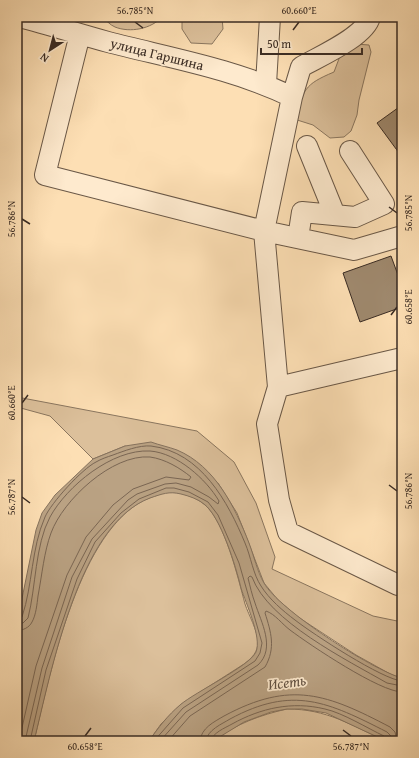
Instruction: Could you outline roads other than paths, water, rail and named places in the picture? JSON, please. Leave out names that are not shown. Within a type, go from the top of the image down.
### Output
[{"type":"street","name":"улица Гаршина","points":[[20,17],[80,34],[178,58],[266,84],[292,96]]},
{"type":"street","points":[[266,84],[270,17]]},
{"type":"street","points":[[370,17],[368,22],[346,43],[301,67],[292,96],[264,231],[278,386],[267,424],[279,500],[288,532],[398,585],[402,585]]},
{"type":"street","points":[[80,34],[45,175],[264,231],[354,250],[402,236]]},
{"type":"street","points":[[307,146],[335,215]]},
{"type":"street","points":[[298,238],[302,212],[355,217],[384,204],[350,151]]},
{"type":"street","points":[[278,386],[402,358]]},
{"type":"water","name":"Исеть","points":[[151,442],[177,450],[190,457],[213,477],[230,502],[237,516],[264,583],[287,608],[349,651],[388,673],[402,678],[402,741],[386,741],[326,713],[302,709],[287,709],[271,712],[244,722],[213,741],[149,741],[163,722],[180,705],[252,658],[256,652],[257,646],[257,638],[250,611],[241,588],[232,556],[216,520],[210,510],[202,502],[181,494],[169,493],[150,498],[125,513],[104,538],[86,569],[71,604],[49,679],[34,741],[17,741],[17,623],[36,530],[42,513],[55,495],[93,459],[125,446]]}]
